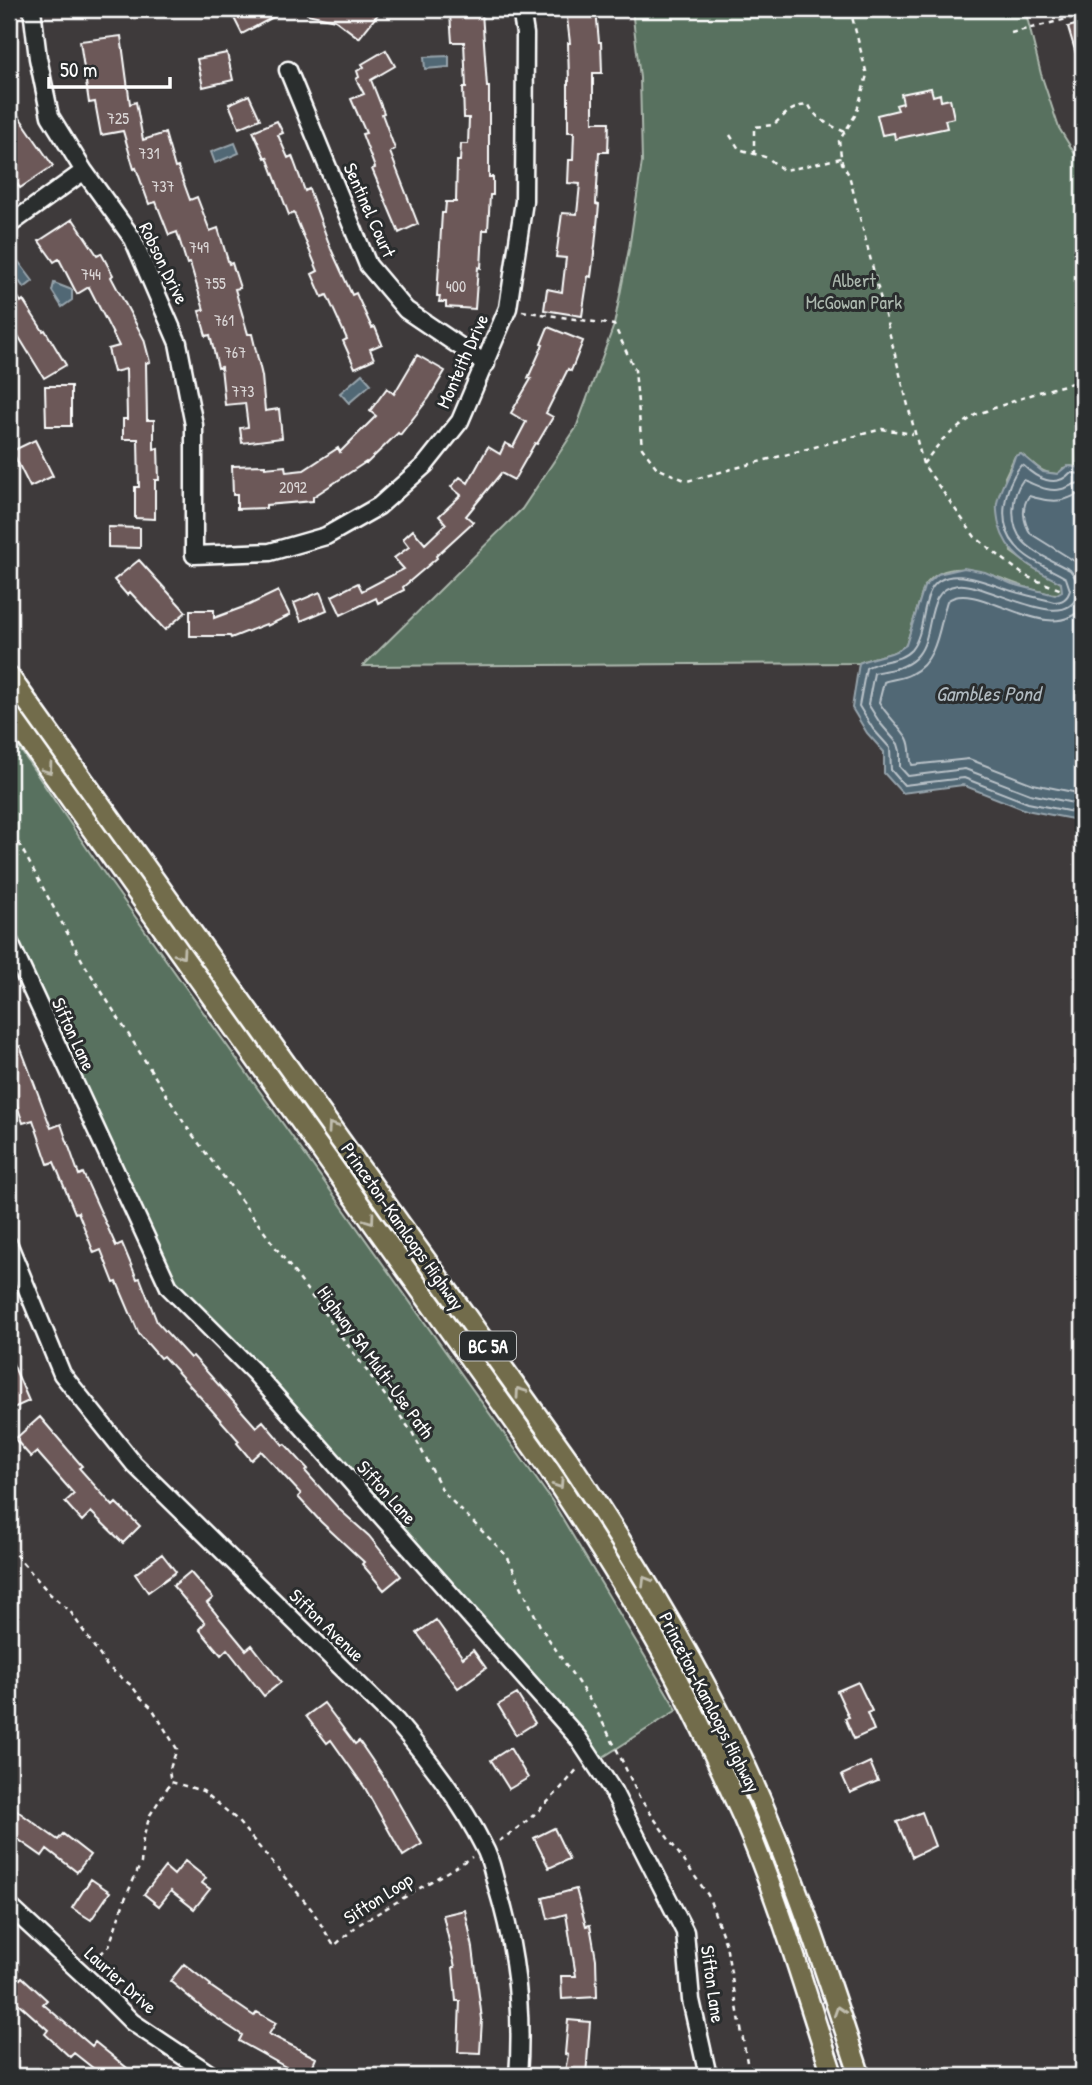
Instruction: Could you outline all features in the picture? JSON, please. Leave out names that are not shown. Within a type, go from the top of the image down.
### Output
[{"type":"main road","name":"Princeton-Kamloops Highway","points":[[9,676],[560,1448],[621,1539],[674,1628],[728,1731],[763,1807],[826,1971],[860,2076]]},
{"type":"main road","name":"Princeton-Kamloops Highway","points":[[9,713],[540,1456],[602,1550],[656,1641],[743,1817],[769,1882],[833,2076]]},
{"type":"street","name":"Robson Drive","points":[[32,9],[38,58],[50,116],[84,171],[133,239],[178,344],[194,425],[194,555]]},
{"type":"street","name":"Monteith Drive","points":[[194,555],[270,552],[326,536],[379,506],[425,465],[460,421],[508,309],[524,201],[525,34],[521,9]]},
{"type":"street","name":"Sentinel Court","points":[[288,70],[368,265],[407,310],[486,364]]},
{"type":"street","points":[[9,225],[84,171]]},
{"type":"street","name":"Sifton Lane","points":[[9,941],[169,1287],[253,1371],[578,1738],[612,1791],[685,1932],[691,2000],[708,2076]]},
{"type":"street","name":"Sifton Avenue","points":[[9,1245],[62,1374],[134,1464],[396,1721],[430,1761],[459,1803],[486,1849],[507,1919],[519,1993],[518,2076]]},
{"type":"street","name":"Laurier Drive","points":[[9,1906],[132,2022],[213,2076]]},
{"type":"path","points":[[850,9],[867,75],[856,114],[839,141],[841,158],[849,175],[923,464],[975,537],[1025,576],[1062,590]]},
{"type":"path","points":[[1011,33],[1083,15]]},
{"type":"path","points":[[754,155],[754,127],[773,125],[789,111],[800,106],[808,105],[827,124],[845,132]]},
{"type":"path","points":[[730,135],[739,149],[768,158],[783,170],[841,158]]},
{"type":"path","points":[[508,309],[614,325],[635,370],[642,449],[657,468],[687,481],[882,429],[915,434]]},
{"type":"path","points":[[923,464],[943,439],[975,415],[1039,392],[1083,380]]},
{"type":"path","name":"Highway 5A Multi-Use Path","points":[[9,825],[83,962],[186,1126],[412,1432],[444,1493],[507,1556],[541,1626],[595,1708],[639,1797],[708,1895],[726,1945],[747,2062],[756,2076]]},
{"type":"path","points":[[9,1546],[50,1594],[70,1611],[107,1666],[132,1686],[140,1698],[152,1708],[177,1749],[169,1771],[171,1782],[150,1815],[143,1839],[141,1863],[109,1946],[82,1972]]},
{"type":"path","name":"Sifton Loop","points":[[171,1782],[203,1791],[235,1818],[312,1910],[334,1947],[358,1925],[521,1827],[559,1792],[589,1754]]},
{"type":"green space","name":"Albert McGowan Park","points":[[632,9],[1025,9],[1041,74],[1059,128],[1083,167],[1083,468],[1063,468],[1060,474],[1047,472],[1021,454],[1015,456],[1005,477],[1011,552],[1061,583],[1063,590],[1059,594],[1043,592],[970,570],[953,569],[937,574],[924,587],[906,645],[859,663],[363,666],[522,509],[576,428],[614,325],[642,162],[640,78]]},
{"type":"green space","points":[[9,733],[99,866],[552,1501],[677,1710],[600,1759],[172,1276],[9,935]]},
{"type":"water","points":[[449,56],[449,67],[425,69],[424,57]]},
{"type":"water","points":[[235,143],[239,153],[215,163],[211,152]]},
{"type":"water","points":[[18,261],[33,281],[24,288],[9,267]]},
{"type":"water","points":[[54,283],[72,290],[72,300],[62,307],[52,291]]},
{"type":"water","points":[[362,374],[371,384],[349,403],[340,393]]},
{"type":"water","name":"Gambles Pond","points":[[1021,454],[1043,472],[1057,474],[1067,466],[1083,468],[1083,821],[1026,810],[963,785],[902,793],[884,773],[884,752],[867,733],[852,708],[859,663],[906,645],[924,587],[938,574],[964,568],[985,572],[1012,584],[1055,595],[1062,591],[1061,583],[1031,567],[1015,554],[999,525],[998,497],[1015,456]]},
{"type":"building","points":[[238,9],[288,9],[242,34],[231,12]]},
{"type":"building","points":[[308,9],[382,9],[359,38],[335,20],[307,14]]},
{"type":"building","points":[[566,9],[596,9],[602,73],[593,73],[593,122],[609,122],[608,152],[599,152],[596,204],[599,205],[595,246],[582,316],[544,310],[547,289],[562,292],[566,258],[556,257],[562,213],[577,214],[580,184],[568,183],[569,160],[573,160],[574,132],[568,132],[570,43]]},
{"type":"building","points":[[482,12],[489,87],[489,177],[493,177],[493,195],[490,195],[488,230],[483,230],[475,309],[446,307],[446,302],[439,302],[440,296],[437,296],[442,213],[445,213],[446,202],[456,202],[457,161],[460,161],[461,144],[468,144],[469,118],[464,118],[464,42],[452,42],[450,14]]},
{"type":"building","points":[[1083,23],[1083,66],[1080,67],[1068,27]]},
{"type":"building","points":[[121,36],[130,104],[136,102],[143,140],[165,133],[175,168],[178,167],[190,200],[197,197],[210,231],[218,228],[240,288],[235,289],[248,334],[252,334],[262,376],[265,411],[279,409],[282,438],[242,443],[240,428],[248,427],[245,403],[225,405],[221,367],[218,368],[210,335],[206,336],[199,311],[204,310],[190,263],[187,264],[177,232],[169,235],[156,202],[149,204],[136,168],[134,169],[123,131],[101,135],[95,102],[89,103],[80,41]]},
{"type":"building","points":[[386,50],[395,66],[371,80],[395,149],[390,152],[418,224],[399,233],[372,169],[375,168],[362,134],[366,133],[351,99],[364,94],[356,79],[359,77],[357,71],[364,67],[362,64]]},
{"type":"building","points":[[227,53],[233,80],[203,87],[197,59]]},
{"type":"building","points":[[931,88],[933,96],[940,94],[941,101],[950,99],[954,118],[945,120],[947,128],[895,139],[894,133],[882,135],[877,115],[898,110],[896,105],[903,103],[901,94]]},
{"type":"building","points":[[249,95],[260,119],[239,128],[229,104]]},
{"type":"building","points":[[9,102],[53,166],[20,188],[9,172]]},
{"type":"building","points":[[277,121],[283,133],[278,135],[288,158],[292,156],[305,191],[309,189],[331,249],[352,295],[356,293],[382,344],[370,349],[374,359],[355,368],[343,341],[347,339],[327,295],[322,297],[312,274],[318,271],[294,213],[289,215],[267,157],[265,158],[253,131]]},
{"type":"building","points":[[73,219],[97,255],[101,253],[144,339],[150,362],[146,363],[147,420],[154,420],[154,449],[158,448],[159,480],[155,480],[155,519],[135,518],[135,487],[139,487],[138,439],[123,439],[123,419],[127,419],[126,369],[114,372],[108,349],[119,346],[89,287],[77,294],[59,259],[54,262],[39,241]]},
{"type":"building","points":[[9,283],[43,331],[45,330],[66,365],[44,378],[17,334],[9,340]]},
{"type":"building","points":[[548,327],[583,341],[571,371],[568,369],[546,413],[553,417],[514,480],[501,473],[466,516],[473,522],[403,587],[404,590],[378,603],[376,598],[341,615],[332,596],[358,583],[362,591],[404,569],[394,558],[409,547],[403,539],[413,530],[425,544],[446,524],[439,516],[461,495],[451,487],[460,477],[468,483],[488,447],[500,454],[505,443],[513,447],[526,422],[511,413],[531,379],[528,378]]},
{"type":"building","points":[[417,355],[445,371],[429,398],[400,435],[398,433],[367,463],[313,497],[313,501],[237,509],[237,495],[233,495],[232,466],[285,466],[286,472],[304,470],[338,448],[340,452],[376,416],[370,411],[387,388],[394,394]]},
{"type":"building","points":[[45,386],[71,386],[71,426],[46,426]]},
{"type":"building","points":[[35,440],[53,476],[30,487],[12,451]]},
{"type":"building","points":[[108,527],[140,528],[140,548],[108,547]]},
{"type":"building","points":[[139,560],[186,612],[165,630],[130,592],[127,595],[114,580]]},
{"type":"building","points":[[278,591],[290,615],[231,638],[190,636],[190,610],[214,610],[214,618]]},
{"type":"building","points":[[320,592],[327,610],[301,621],[294,603]]},
{"type":"building","points":[[20,1046],[51,1128],[61,1124],[79,1175],[83,1173],[116,1246],[122,1243],[137,1279],[140,1278],[157,1322],[190,1358],[193,1356],[256,1427],[263,1421],[308,1469],[305,1471],[340,1510],[369,1536],[401,1576],[384,1590],[362,1564],[364,1562],[321,1522],[298,1497],[301,1494],[261,1451],[251,1460],[237,1443],[239,1441],[202,1399],[139,1334],[101,1250],[94,1253],[54,1162],[48,1164],[33,1120],[23,1123],[9,1082],[9,1050]]},
{"type":"building","points":[[9,1355],[29,1401],[9,1410]]},
{"type":"building","points":[[40,1417],[82,1466],[79,1468],[113,1506],[116,1503],[140,1526],[123,1543],[91,1512],[82,1521],[65,1502],[74,1494],[37,1452],[31,1457],[15,1439]]},
{"type":"building","points":[[162,1554],[176,1572],[148,1592],[135,1574]]},
{"type":"building","points":[[190,1572],[213,1598],[207,1603],[246,1650],[252,1645],[281,1682],[264,1696],[227,1649],[221,1655],[199,1629],[205,1623],[173,1586]]},
{"type":"building","points":[[436,1620],[463,1658],[473,1650],[486,1668],[458,1688],[417,1633]]},
{"type":"building","points":[[858,1682],[872,1711],[867,1713],[874,1730],[854,1739],[845,1718],[849,1717],[837,1691]]},
{"type":"building","points":[[517,1694],[535,1723],[516,1735],[498,1705]]},
{"type":"building","points":[[324,1703],[355,1744],[359,1741],[383,1776],[422,1844],[403,1856],[365,1788],[331,1740],[327,1743],[306,1716]]},
{"type":"building","points":[[510,1748],[528,1778],[509,1789],[491,1760]]},
{"type":"building","points":[[870,1762],[878,1781],[850,1793],[842,1775]]},
{"type":"building","points":[[9,1805],[58,1840],[63,1834],[90,1855],[77,1872],[47,1849],[42,1856],[9,1833]]},
{"type":"building","points":[[922,1812],[935,1846],[912,1857],[897,1822]]},
{"type":"building","points":[[554,1828],[569,1859],[549,1868],[534,1838]]},
{"type":"building","points":[[185,1861],[206,1878],[202,1883],[210,1889],[194,1909],[171,1891],[159,1906],[144,1894],[165,1867],[174,1875]]},
{"type":"building","points":[[91,1879],[110,1892],[91,1920],[72,1908]]},
{"type":"building","points":[[576,1889],[586,1926],[590,1925],[596,1959],[597,1997],[562,1999],[561,1976],[576,1976],[566,1914],[548,1919],[543,1898]]},
{"type":"building","points":[[465,1910],[482,2019],[480,2053],[458,2052],[460,2001],[456,2001],[455,1967],[443,1915]]},
{"type":"building","points":[[184,1964],[210,1986],[254,2016],[257,2012],[276,2023],[269,2034],[316,2058],[313,2065],[340,2073],[340,2076],[302,2076],[239,2041],[242,2035],[206,2011],[170,1981]]},
{"type":"building","points":[[9,1969],[47,2000],[43,2004],[92,2046],[95,2042],[137,2076],[103,2076],[74,2053],[70,2057],[45,2034],[48,2030],[9,1995]]},
{"type":"building","points":[[568,2020],[590,2022],[586,2076],[564,2076],[568,2055],[565,2054]]}]
